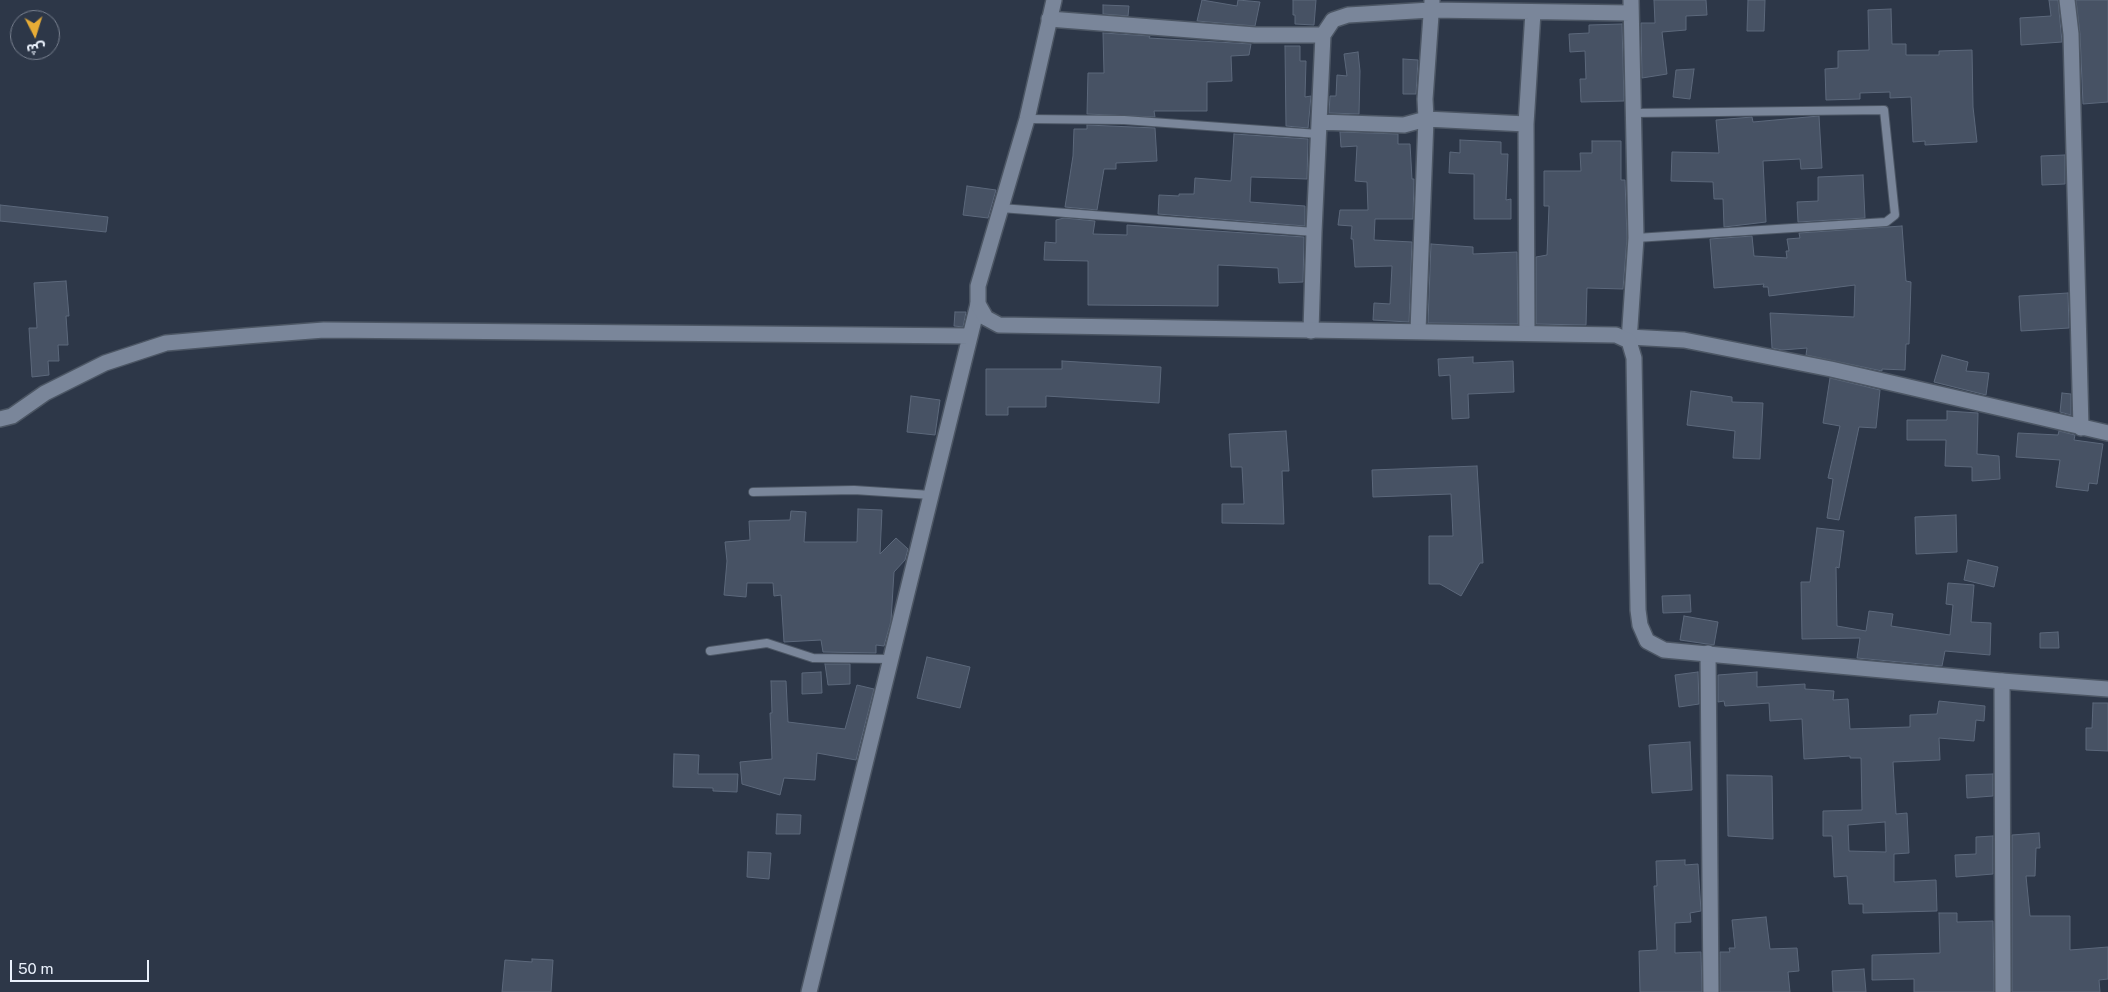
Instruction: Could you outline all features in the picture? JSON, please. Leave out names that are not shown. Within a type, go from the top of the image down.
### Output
[{"type":"street","points":[[809,992],[978,304],[978,286],[1027,119],[1054,0]]},
{"type":"street","points":[[2067,0],[2071,34],[2082,428]]},
{"type":"street","points":[[1418,331],[1426,119],[1425,99],[1432,5]]},
{"type":"street","points":[[1311,331],[1322,35],[1333,20],[1348,16],[1432,5],[1533,12],[1570,6],[1631,6],[1636,238],[1629,339],[1634,358],[1640,624],[1648,641],[1664,650],[2108,689]]},
{"type":"street","points":[[1527,333],[1526,124],[1533,12]]},
{"type":"street","points":[[1049,19],[1255,35],[1322,35]]},
{"type":"street","points":[[1318,128],[1404,125],[1426,119],[1526,124]]},
{"type":"street","points":[[978,304],[986,318],[999,325],[1527,333],[1616,335],[1629,339],[1684,340],[1804,364],[2108,433]]},
{"type":"street","points":[[0,420],[12,416],[45,393],[105,363],[166,343],[228,337],[324,330],[970,336]]},
{"type":"street","points":[[1708,653],[1711,992]]},
{"type":"street","points":[[2002,681],[2003,992]]},
{"type":"lane","points":[[1634,113],[1884,110],[1895,215],[1886,222],[1636,238]]},
{"type":"lane","points":[[1027,119],[1124,120],[1318,128]]},
{"type":"lane","points":[[1002,208],[1314,232]]},
{"type":"lane","points":[[753,492],[854,490],[931,495]]},
{"type":"lane","points":[[710,651],[768,643],[813,658],[891,659]]},
{"type":"building","points":[[1202,0],[1237,6],[1238,0],[1260,2],[1255,26],[1197,21]]},
{"type":"building","points":[[1293,0],[1316,0],[1314,25],[1295,24]]},
{"type":"building","points":[[1654,0],[1706,0],[1707,15],[1686,16],[1686,30],[1662,32],[1667,74],[1642,78],[1641,23],[1655,23]]},
{"type":"building","points":[[1748,0],[1765,0],[1764,31],[1747,31]]},
{"type":"building","points":[[2049,0],[2058,0],[2062,42],[2021,45],[2020,18],[2051,16]]},
{"type":"building","points":[[2076,0],[2108,0],[2108,102],[2083,104],[2080,34]]},
{"type":"building","points":[[1103,5],[1129,6],[1128,16],[1103,14]]},
{"type":"building","points":[[1891,9],[1892,44],[1906,44],[1906,55],[1939,55],[1939,51],[1972,50],[1973,107],[1977,142],[1925,145],[1925,141],[1913,142],[1911,97],[1890,98],[1890,92],[1860,93],[1860,99],[1826,100],[1825,69],[1838,68],[1838,51],[1869,50],[1868,10]]},
{"type":"building","points":[[1622,24],[1624,101],[1581,102],[1580,79],[1586,79],[1585,51],[1570,52],[1569,34],[1589,33],[1589,25]]},
{"type":"building","points":[[1103,33],[1150,36],[1149,38],[1251,44],[1249,55],[1231,56],[1232,81],[1207,82],[1207,111],[1154,111],[1155,117],[1087,114],[1088,73],[1104,73]]},
{"type":"building","points":[[1285,46],[1300,46],[1300,61],[1306,61],[1305,97],[1311,96],[1308,128],[1286,126]]},
{"type":"building","points":[[1358,52],[1360,71],[1359,114],[1329,113],[1330,96],[1336,96],[1337,75],[1347,76],[1344,54]]},
{"type":"building","points":[[1403,59],[1418,60],[1416,94],[1403,94]]},
{"type":"building","points":[[1694,69],[1690,99],[1673,97],[1676,70]]},
{"type":"building","points":[[1819,116],[1822,168],[1801,169],[1800,159],[1763,161],[1766,222],[1724,227],[1723,199],[1714,199],[1713,182],[1671,181],[1672,152],[1719,153],[1716,120],[1752,117],[1753,122]]},
{"type":"building","points":[[1087,125],[1155,128],[1157,161],[1116,163],[1116,169],[1104,169],[1097,210],[1065,207],[1073,156],[1074,129],[1087,129]]},
{"type":"building","points":[[1340,132],[1398,134],[1398,144],[1410,144],[1412,179],[1414,179],[1413,219],[1375,219],[1374,240],[1412,242],[1409,322],[1373,320],[1374,303],[1390,304],[1392,266],[1355,267],[1353,239],[1351,239],[1352,226],[1338,225],[1340,210],[1368,210],[1367,182],[1355,181],[1357,146],[1341,147]]},
{"type":"building","points":[[1234,134],[1308,139],[1307,179],[1251,177],[1250,202],[1305,206],[1305,226],[1158,214],[1159,195],[1179,196],[1179,194],[1194,194],[1195,178],[1231,181]]},
{"type":"building","points":[[1460,140],[1501,142],[1501,154],[1508,154],[1506,200],[1511,199],[1511,219],[1474,219],[1474,174],[1449,173],[1450,152],[1460,153]]},
{"type":"building","points":[[1592,141],[1621,141],[1621,180],[1625,180],[1627,238],[1623,289],[1587,288],[1586,325],[1536,324],[1536,257],[1547,255],[1549,206],[1544,206],[1544,171],[1581,171],[1580,153],[1592,153]]},
{"type":"building","points":[[2065,155],[2065,184],[2042,185],[2041,156]]},
{"type":"building","points":[[1863,175],[1865,218],[1798,222],[1797,202],[1818,201],[1818,177]]},
{"type":"building","points":[[967,186],[996,190],[988,218],[963,215]]},
{"type":"building","points":[[0,205],[108,217],[106,232],[0,221]]},
{"type":"building","points":[[1064,218],[1095,221],[1093,234],[1127,235],[1127,225],[1304,237],[1303,282],[1279,283],[1278,268],[1218,265],[1218,306],[1088,305],[1088,261],[1044,260],[1045,242],[1056,243],[1056,220]]},
{"type":"building","points":[[1902,226],[1906,281],[1911,282],[1909,344],[1906,344],[1905,370],[1882,369],[1882,371],[1806,355],[1807,348],[1782,350],[1772,348],[1770,313],[1854,317],[1855,285],[1769,296],[1768,287],[1763,287],[1764,284],[1714,288],[1710,239],[1752,236],[1754,256],[1787,258],[1786,251],[1789,251],[1787,239],[1800,238],[1799,233]]},
{"type":"building","points":[[1431,244],[1473,247],[1473,254],[1517,252],[1518,324],[1428,323]]},
{"type":"building","points":[[66,281],[69,316],[66,316],[68,345],[58,345],[59,361],[48,361],[49,375],[32,377],[29,328],[37,328],[34,283]]},
{"type":"building","points":[[2068,293],[2069,328],[2021,331],[2019,296]]},
{"type":"building","points":[[955,312],[966,312],[963,327],[954,326]]},
{"type":"building","points":[[1942,355],[1968,362],[1966,371],[1989,373],[1986,395],[1934,382]]},
{"type":"building","points":[[1473,357],[1473,363],[1513,361],[1514,392],[1468,394],[1469,418],[1452,419],[1450,375],[1439,376],[1438,359]]},
{"type":"building","points":[[1062,361],[1161,367],[1159,403],[1046,396],[1046,407],[1008,407],[1008,415],[986,415],[986,369],[1062,369]]},
{"type":"building","points":[[1830,378],[1880,390],[1876,428],[1859,427],[1839,520],[1827,518],[1833,479],[1828,478],[1840,426],[1823,423]]},
{"type":"building","points":[[1691,391],[1732,397],[1732,402],[1763,403],[1760,459],[1733,458],[1735,431],[1687,425]]},
{"type":"building","points":[[2062,393],[2071,394],[2071,415],[2060,412]]},
{"type":"building","points":[[911,396],[940,400],[935,435],[907,432]]},
{"type":"building","points":[[1947,411],[1978,413],[1977,454],[1999,456],[2000,479],[1972,481],[1972,467],[1945,466],[1946,440],[1907,440],[1907,420],[1947,420]]},
{"type":"building","points":[[1286,431],[1289,471],[1282,471],[1284,524],[1222,523],[1222,504],[1244,504],[1242,467],[1231,467],[1229,434]]},
{"type":"building","points":[[2059,431],[2075,435],[2074,440],[2103,444],[2097,484],[2089,483],[2088,491],[2056,487],[2060,460],[2016,457],[2018,433],[2058,435]]},
{"type":"building","points":[[1477,466],[1483,563],[1480,563],[1461,596],[1440,584],[1429,584],[1429,536],[1453,536],[1451,494],[1373,497],[1372,470]]},
{"type":"building","points":[[858,509],[882,510],[880,554],[896,538],[908,549],[905,560],[894,572],[891,621],[884,646],[876,645],[876,653],[823,652],[821,640],[784,642],[781,595],[774,596],[773,583],[747,583],[746,597],[724,595],[727,561],[725,542],[750,540],[749,521],[790,520],[791,511],[806,512],[804,542],[857,542]]},
{"type":"building","points":[[1956,515],[1957,552],[1916,554],[1915,517]]},
{"type":"building","points":[[1817,528],[1844,531],[1839,568],[1836,567],[1837,626],[1866,631],[1869,611],[1893,614],[1891,626],[1950,635],[1953,605],[1946,604],[1948,583],[1974,585],[1971,622],[1991,623],[1990,655],[1945,651],[1942,666],[1857,658],[1860,638],[1802,639],[1801,582],[1810,582]]},
{"type":"building","points":[[1968,560],[1998,567],[1994,587],[1964,580]]},
{"type":"building","points":[[1690,595],[1691,612],[1663,613],[1662,596]]},
{"type":"building","points":[[1684,616],[1718,622],[1714,645],[1680,640]]},
{"type":"building","points":[[2058,632],[2059,648],[2040,648],[2040,633]]},
{"type":"building","points":[[927,657],[970,667],[960,708],[917,698]]},
{"type":"building","points":[[825,664],[850,664],[850,684],[828,685]]},
{"type":"building","points":[[821,672],[822,693],[802,694],[802,673]]},
{"type":"building","points":[[1698,672],[1699,704],[1679,707],[1675,675]]},
{"type":"building","points":[[1757,672],[1757,687],[1805,684],[1805,689],[1834,691],[1833,700],[1848,699],[1850,729],[1910,727],[1910,715],[1937,714],[1939,701],[1985,706],[1984,721],[1976,720],[1974,741],[1939,738],[1940,760],[1893,762],[1896,814],[1907,813],[1909,853],[1894,854],[1894,882],[1936,880],[1937,911],[1863,913],[1863,904],[1849,904],[1847,876],[1834,877],[1832,836],[1823,836],[1823,811],[1862,810],[1861,758],[1850,758],[1850,756],[1804,759],[1802,719],[1770,721],[1769,703],[1725,706],[1724,701],[1718,702],[1718,675]],"holes":[[[1885,822],[1886,852],[1849,851],[1848,825]]]},
{"type":"building","points":[[771,681],[786,681],[788,722],[845,729],[857,685],[874,689],[856,760],[817,753],[815,780],[784,778],[780,795],[742,784],[740,762],[772,759]]},
{"type":"building","points":[[2093,703],[2108,703],[2108,751],[2086,750],[2086,728],[2092,728]]},
{"type":"building","points":[[1690,742],[1692,790],[1652,793],[1649,745]]},
{"type":"building","points":[[674,754],[699,755],[698,774],[738,774],[737,792],[713,791],[713,788],[673,787]]},
{"type":"building","points":[[1993,774],[1993,796],[1967,798],[1966,775]]},
{"type":"building","points":[[1727,775],[1772,776],[1773,839],[1728,836]]},
{"type":"building","points":[[777,814],[801,815],[800,834],[776,834]]},
{"type":"building","points":[[2039,833],[2040,848],[2036,848],[2035,876],[2026,876],[2030,916],[2070,916],[2070,950],[2108,947],[2108,979],[2099,980],[2100,992],[2012,992],[2012,835]]},
{"type":"building","points":[[1993,836],[1993,874],[1956,877],[1955,855],[1976,854],[1976,837]]},
{"type":"building","points":[[748,852],[771,853],[769,879],[747,877]]},
{"type":"building","points":[[1685,860],[1685,865],[1698,864],[1701,911],[1690,913],[1691,922],[1675,923],[1675,953],[1701,952],[1702,992],[1640,992],[1639,951],[1657,950],[1654,886],[1657,886],[1656,861]]},
{"type":"building","points":[[1939,913],[1957,913],[1957,922],[1993,921],[1994,992],[1914,992],[1914,979],[1872,980],[1872,955],[1940,953]]},
{"type":"building","points":[[1766,917],[1770,949],[1797,948],[1799,971],[1788,972],[1790,992],[1720,992],[1720,952],[1730,952],[1729,948],[1735,948],[1732,920]]},
{"type":"building","points":[[532,959],[553,960],[551,992],[502,992],[505,960],[532,962]]},
{"type":"building","points":[[1864,969],[1866,992],[1833,992],[1832,971]]}]
